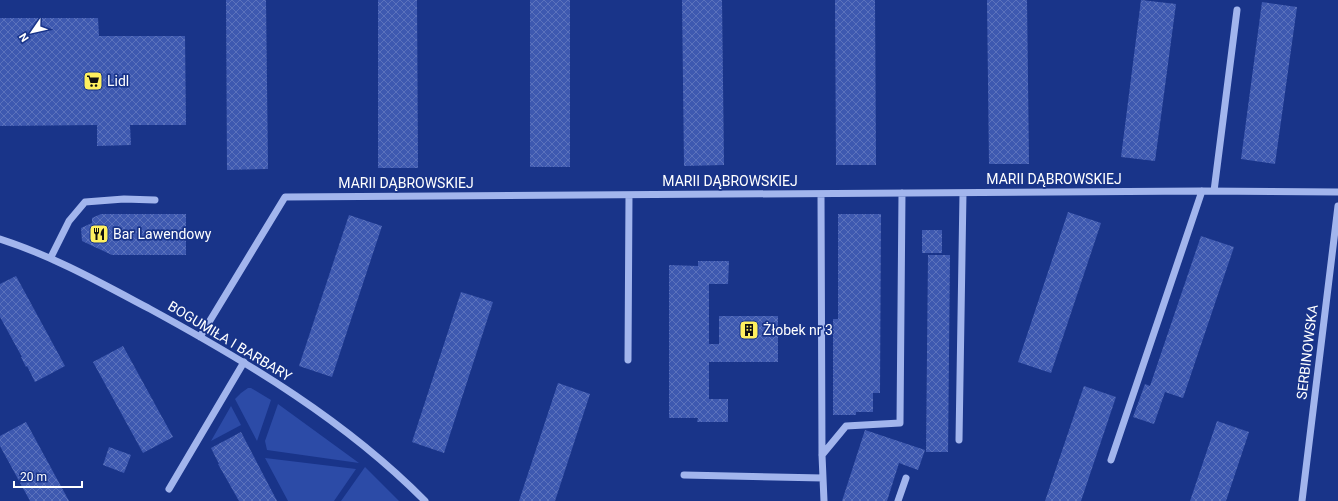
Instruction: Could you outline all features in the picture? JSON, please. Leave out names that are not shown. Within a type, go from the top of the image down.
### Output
[{"type":"street","points":[[1214,191],[1237,10]]},
{"type":"street","points":[[1111,460],[1202,191]]},
{"type":"street","name":"MARII DĄBROWSKIEJ","points":[[200,337],[285,197],[1202,191],[1338,192]]},
{"type":"street","points":[[822,455],[846,426],[900,423],[902,193]]},
{"type":"street","points":[[959,440],[963,193]]},
{"type":"street","points":[[821,194],[822,455],[824,501]]},
{"type":"street","points":[[628,360],[629,195]]},
{"type":"street","points":[[51,257],[69,221],[85,202],[124,198],[155,200]]},
{"type":"street","name":"SERBINOWSKA","points":[[1302,501],[1338,206]]},
{"type":"street","name":"BOGUMIŁA I BARBARY","points":[[0,238],[51,257],[83,273],[244,362],[287,390],[366,446],[425,501]]},
{"type":"street","points":[[169,489],[244,362]]},
{"type":"street","points":[[684,475],[823,478]]},
{"type":"street","points":[[898,501],[906,478]]},
{"type":"shaded area","points":[[248,388],[251,388],[271,400],[257,441],[235,399]]},
{"type":"shaded area","points":[[278,404],[359,463],[267,450],[265,441]]},
{"type":"shaded area","points":[[231,406],[241,425],[211,441]]},
{"type":"shaded area","points":[[265,458],[356,469],[334,501],[288,501]]},
{"type":"shaded area","points":[[365,467],[399,501],[341,501]]},
{"type":"building","points":[[226,0],[266,0],[268,169],[227,170]]},
{"type":"building","points":[[378,0],[417,0],[418,168],[378,168]]},
{"type":"building","points":[[530,0],[570,0],[570,167],[530,167]]},
{"type":"building","points":[[682,0],[722,0],[724,165],[684,166]]},
{"type":"building","points":[[835,0],[875,0],[876,165],[836,165]]},
{"type":"building","points":[[987,0],[1027,0],[1029,164],[989,164]]},
{"type":"building","points":[[1141,0],[1176,4],[1155,161],[1121,157]]},
{"type":"building","points":[[1262,2],[1297,7],[1275,164],[1241,159]]},
{"type":"building","name":"Lidl","points":[[0,18],[98,18],[99,36],[185,36],[186,125],[130,125],[131,145],[97,146],[97,125],[0,126]]},
{"type":"building","points":[[1068,212],[1101,223],[1051,373],[1018,362]]},
{"type":"building","points":[[101,214],[186,214],[186,255],[112,255],[82,241],[81,228],[92,223],[92,218]]},
{"type":"building","points":[[838,214],[881,214],[880,393],[873,393],[873,412],[856,412],[856,415],[833,415],[833,319],[838,319]]},
{"type":"building","points":[[349,215],[382,226],[332,377],[299,366]]},
{"type":"building","points":[[922,230],[942,230],[942,253],[922,253]]},
{"type":"building","points":[[1201,236],[1234,247],[1183,398],[1165,392],[1154,424],[1133,417],[1145,384],[1150,386]]},
{"type":"building","points":[[928,255],[950,255],[948,452],[926,452]]},
{"type":"building","name":"Żłobek nr 3","points":[[698,261],[729,261],[728,284],[709,284],[709,344],[719,344],[719,316],[778,316],[778,362],[709,362],[709,399],[728,399],[728,422],[697,422],[698,418],[669,418],[669,265],[698,266]]},
{"type":"building","points":[[16,276],[65,366],[35,382],[0,317],[0,284]]},
{"type":"building","points":[[461,292],[493,302],[444,453],[412,442]]},
{"type":"building","points":[[123,346],[173,437],[143,453],[93,362]]},
{"type":"building","points":[[558,383],[590,394],[555,501],[519,501]]},
{"type":"building","points":[[1084,386],[1116,397],[1081,501],[1045,501]]},
{"type":"building","points":[[1217,421],[1249,432],[1226,501],[1190,501]]},
{"type":"building","points":[[26,422],[69,501],[30,501],[0,446],[0,436]]},
{"type":"building","points":[[865,430],[925,450],[918,470],[899,463],[887,501],[842,501]]},
{"type":"building","points":[[241,432],[277,501],[239,501],[218,464],[211,448]]},
{"type":"building","points":[[109,447],[131,455],[124,473],[103,465]]},
{"type":"place","name":"Lidl","points":[[93,81]]},
{"type":"place","name":"Bar Lawendowy","points":[[99,234]]},
{"type":"place","name":"Żłobek nr 3","points":[[749,330]]}]
